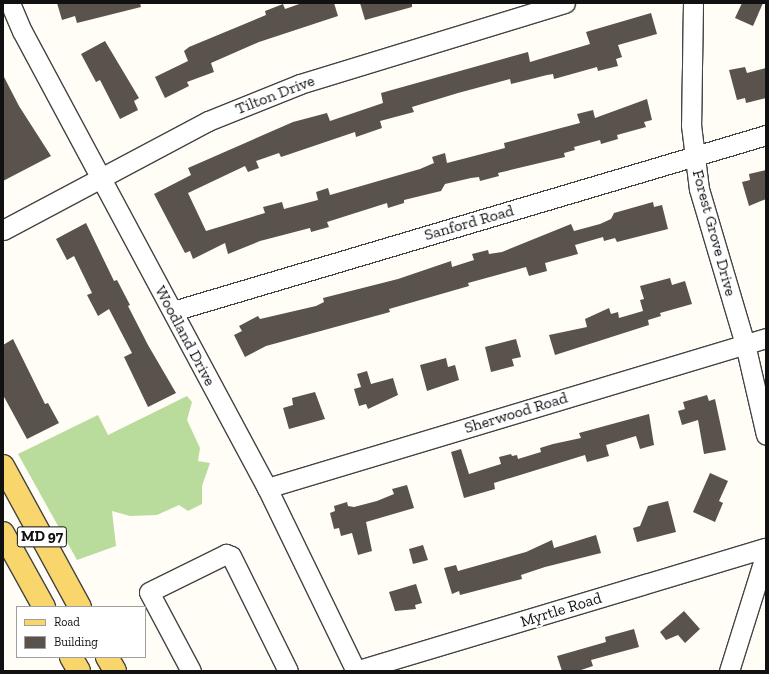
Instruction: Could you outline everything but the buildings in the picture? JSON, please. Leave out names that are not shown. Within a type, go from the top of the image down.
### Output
[{"type":"main road","name":"MD 97","points":[[3,466],[79,606]]},
{"type":"main road","name":"MD 97","points":[[3,533],[43,606]]},
{"type":"main road","points":[[72,658],[79,671]]},
{"type":"main road","points":[[108,658],[115,671]]},
{"type":"street","name":"Woodland Drive","points":[[10,3],[99,177],[267,488],[356,671]]},
{"type":"street","name":"Tilton Drive","points":[[3,230],[99,177],[208,121],[300,84],[565,3]]},
{"type":"street","name":"Forest Grove Drive","points":[[693,3],[694,157],[699,190],[745,344],[766,435]]},
{"type":"street","name":"Sanford Road","points":[[172,311],[766,135]]},
{"type":"street","name":"Sherwood Road","points":[[267,488],[766,338]]},
{"type":"street","name":"Myrtle Road","points":[[356,671],[766,548]]},
{"type":"street","points":[[729,671],[766,553]]},
{"type":"street","points":[[188,670],[148,592],[226,554],[231,556],[288,671]]},
{"type":"green space","points":[[187,396],[192,402],[187,420],[200,448],[198,461],[210,463],[202,486],[202,504],[188,511],[179,505],[157,515],[130,516],[112,511],[116,546],[77,560],[18,454],[98,415],[108,435]]}]
